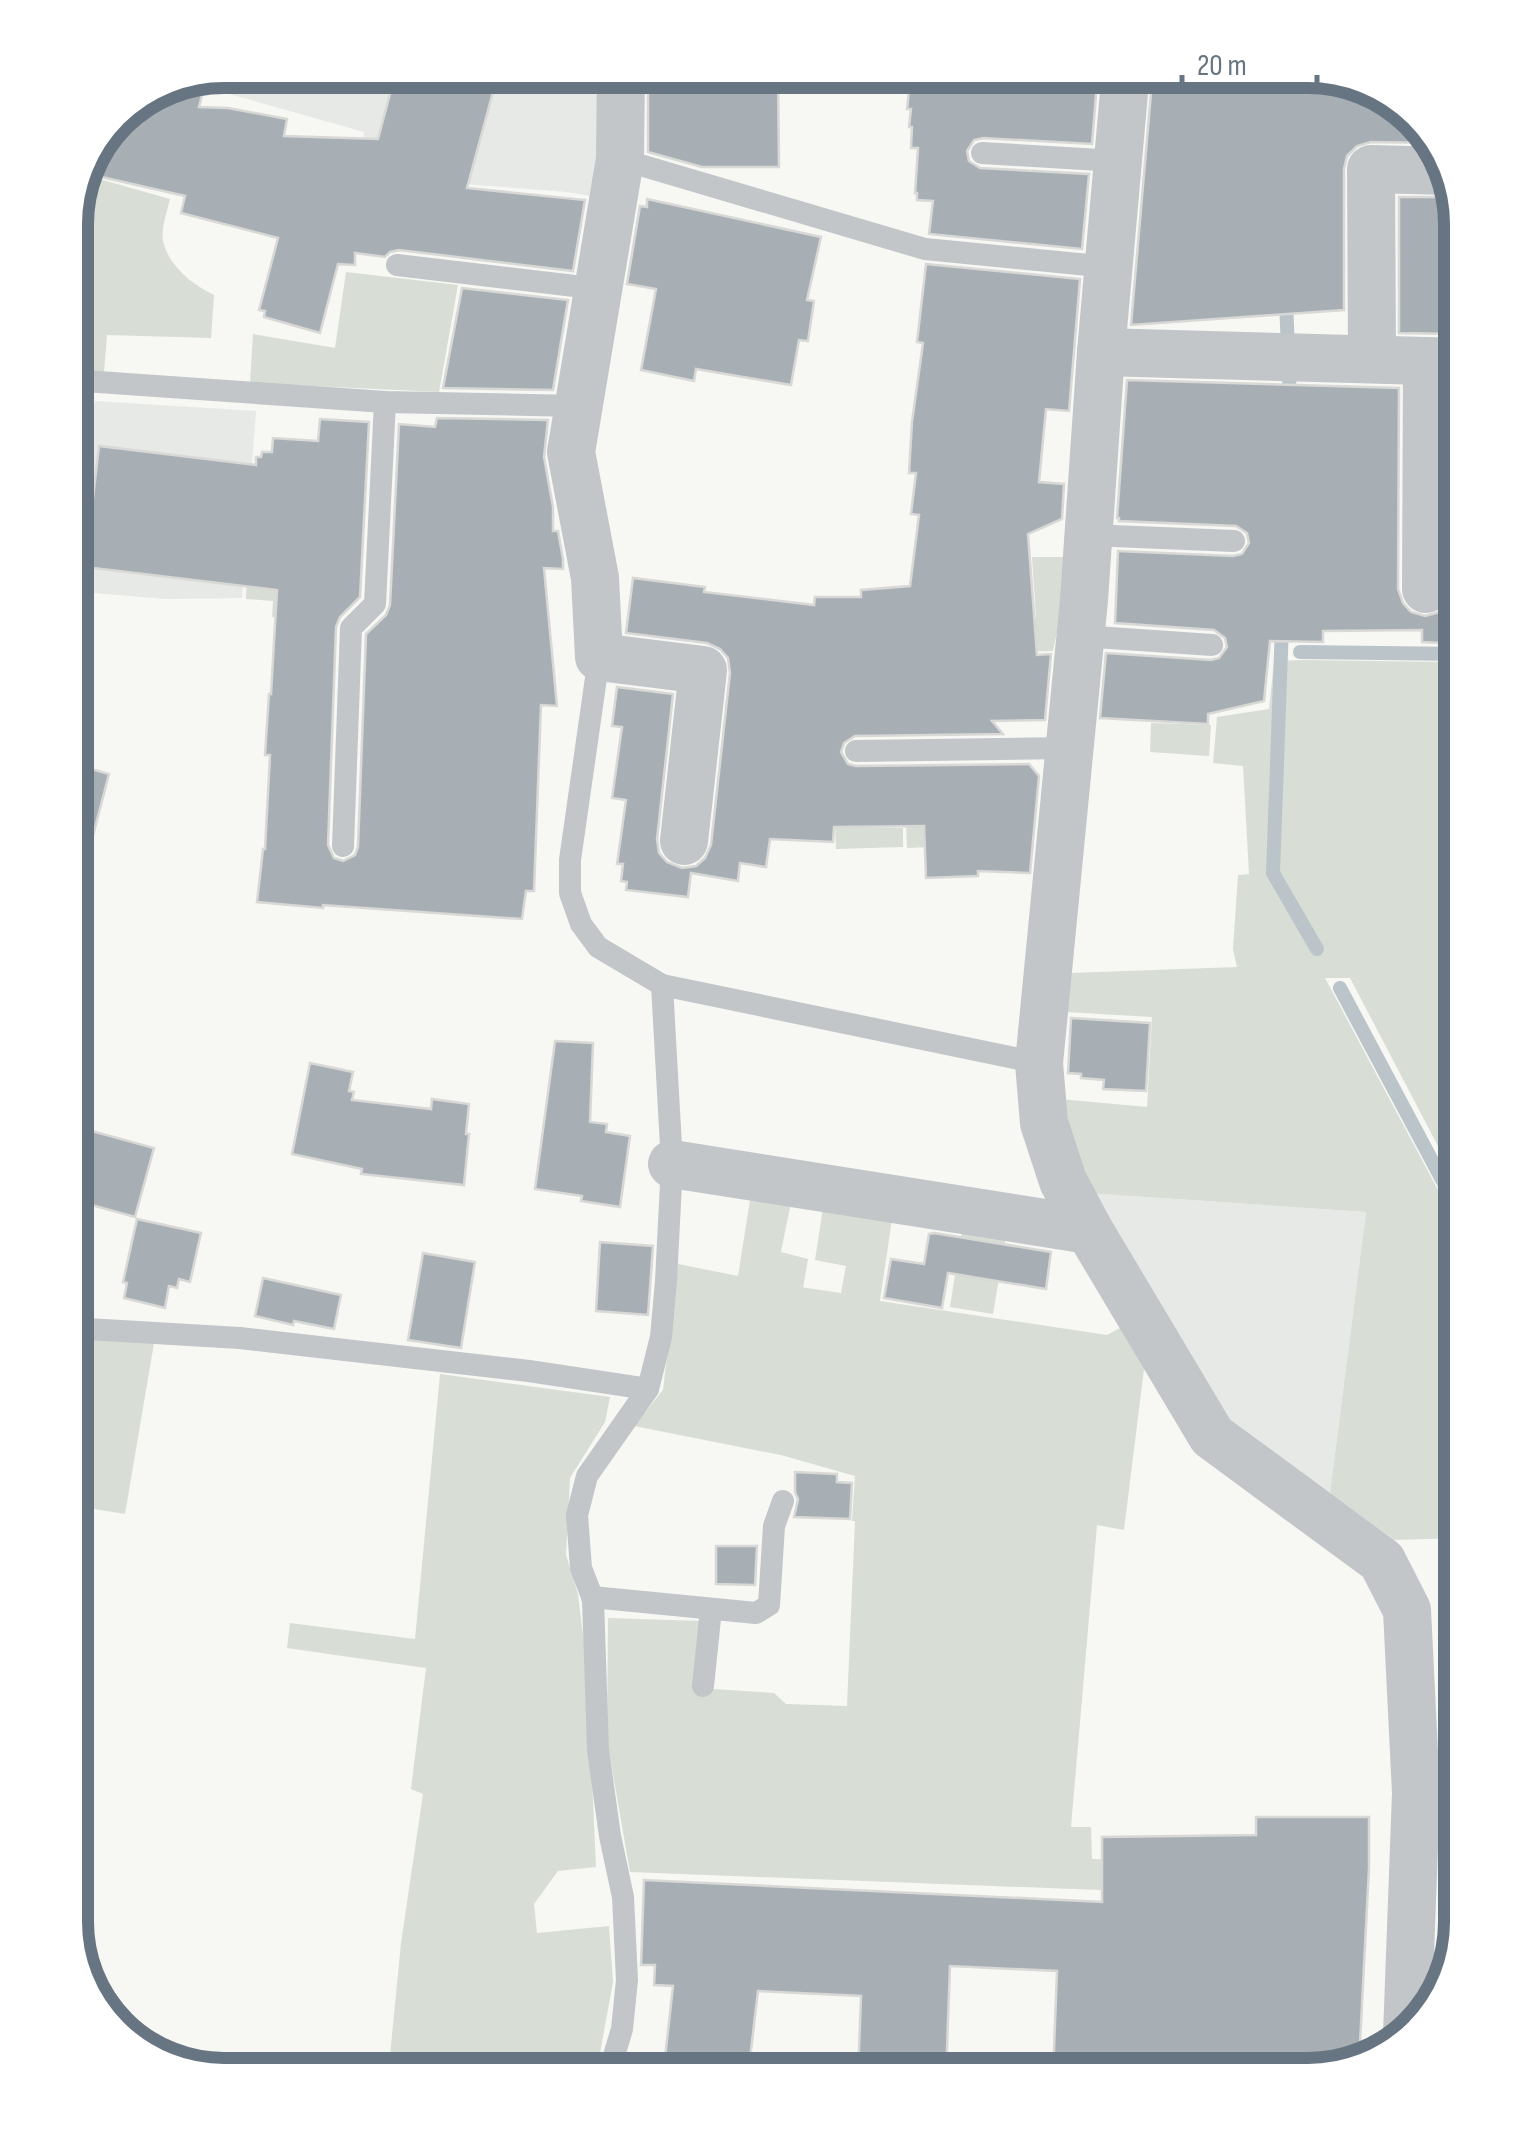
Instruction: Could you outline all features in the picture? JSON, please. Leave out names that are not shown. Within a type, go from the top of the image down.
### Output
[{"type":"street","points":[[620,88],[620,160],[572,452],[595,578],[599,657],[704,670],[684,841]]},
{"type":"street","points":[[1124,88],[1089,535],[1039,1063],[1044,1123],[1062,1181],[1212,1436],[1382,1561],[1407,1610],[1416,1793],[1407,2017]]},
{"type":"street","points":[[1372,359],[1371,169],[1434,171]]},
{"type":"street","points":[[1101,352],[1444,362],[1426,588]]},
{"type":"street","points":[[672,1164],[1089,1230]]},
{"type":"lane","points":[[982,154],[1117,161]]},
{"type":"lane","points":[[620,160],[925,248],[1109,267]]},
{"type":"lane","points":[[397,265],[600,289]]},
{"type":"lane","points":[[88,381],[385,402],[578,406]]},
{"type":"lane","points":[[343,846],[351,628],[375,604],[385,402]]},
{"type":"lane","points":[[1089,535],[1234,542]]},
{"type":"lane","points":[[1080,636],[1212,646]]},
{"type":"lane","points":[[599,657],[570,860],[570,893],[581,924],[598,946],[662,985],[1039,1063]]},
{"type":"lane","points":[[856,751],[1068,748]]},
{"type":"lane","points":[[613,2058],[622,2029],[627,1980],[623,1897],[598,1750],[592,1597],[582,1568],[577,1515],[587,1476],[648,1389],[663,1318],[672,1164],[662,985]]},
{"type":"lane","points":[[87,1329],[240,1338],[529,1371],[648,1389]]},
{"type":"lane","points":[[592,1597],[756,1613],[769,1606],[774,1526],[783,1500]]},
{"type":"lane","points":[[702,1686],[710,1609]]},
{"type":"shaded area","points":[[605,88],[602,198],[359,176],[364,132],[211,89]]},
{"type":"shaded area","points":[[96,178],[170,199],[163,241],[170,259],[182,274],[214,295],[211,338],[107,335],[104,372],[88,371],[88,214]]},
{"type":"shaded area","points":[[346,272],[458,285],[439,392],[250,383],[253,334],[335,348]]},
{"type":"shaded area","points":[[95,401],[256,411],[242,598],[166,599],[88,592],[88,446]]},
{"type":"shaded area","points":[[1032,557],[1067,557],[1067,585],[1053,651],[925,654],[978,621],[1036,618]]},
{"type":"shaded area","points":[[247,575],[278,577],[300,619],[272,617],[273,601],[246,599]]},
{"type":"shaded area","points":[[1274,661],[1444,662],[1444,1158],[1350,978],[1325,978],[1444,1201],[1444,1539],[1394,1540],[1330,1493],[1366,1212],[1087,1193],[1060,1099],[1147,1107],[1152,1017],[1066,1012],[1070,973],[1237,967],[1233,949],[1238,875],[1249,874],[1243,766],[1213,763],[1217,717],[1269,709]]},
{"type":"shaded area","points":[[1151,723],[1211,725],[1209,756],[1150,752]]},
{"type":"shaded area","points":[[954,821],[952,846],[907,848],[906,823]]},
{"type":"shaded area","points":[[870,823],[871,828],[903,828],[903,847],[836,849],[835,824]]},
{"type":"shaded area","points":[[1087,1193],[1366,1212],[1330,1493],[1225,1425]]},
{"type":"shaded area","points":[[751,1194],[791,1202],[781,1252],[808,1259],[803,1287],[841,1293],[846,1266],[815,1260],[823,1208],[892,1219],[880,1301],[1107,1335],[1120,1328],[1145,1361],[1124,1530],[1097,1525],[1071,1827],[1091,1827],[1092,1859],[1254,1864],[1255,1896],[630,1872],[607,1740],[608,1618],[702,1621],[698,1688],[774,1693],[786,1704],[847,1706],[855,1476],[781,1455],[634,1426],[663,1390],[678,1264],[738,1276]]},
{"type":"shaded area","points":[[962,1230],[1006,1237],[993,1314],[950,1307]]},
{"type":"shaded area","points":[[87,1339],[154,1343],[125,1514],[87,1508]]},
{"type":"shaded area","points":[[440,1374],[610,1397],[605,1422],[570,1478],[566,1555],[578,1594],[587,1668],[596,1867],[558,1871],[534,1904],[537,1933],[609,1926],[613,1982],[598,2058],[390,2058],[401,1943],[423,1794],[411,1789],[426,1668],[287,1648],[290,1623],[415,1639]]},
{"type":"building","points":[[392,88],[494,88],[467,188],[585,200],[573,271],[399,250],[385,257],[355,253],[355,265],[338,264],[320,333],[264,317],[265,311],[259,310],[278,238],[181,213],[185,196],[97,176],[101,163],[134,121],[171,98],[197,90],[204,89],[199,107],[287,119],[284,136],[378,139]]},
{"type":"building","points":[[648,88],[778,88],[779,167],[702,167],[648,152]]},
{"type":"building","points":[[909,88],[1097,88],[1092,144],[983,138],[974,140],[967,151],[969,161],[980,168],[1089,174],[1082,249],[929,234],[933,201],[917,200],[915,193],[918,148],[911,148],[911,109],[907,109]]},
{"type":"building","points":[[1151,88],[1335,90],[1384,110],[1417,143],[1371,142],[1357,146],[1347,156],[1344,310],[1131,325]]},
{"type":"building","points":[[1399,197],[1442,197],[1444,334],[1399,333]]},
{"type":"building","points":[[647,199],[821,237],[807,300],[814,301],[808,341],[799,340],[791,385],[696,369],[694,381],[641,370],[656,289],[627,284],[640,206],[647,207]]},
{"type":"building","points":[[926,264],[1080,279],[1069,411],[1046,409],[1039,482],[1064,484],[1062,519],[1028,534],[1037,655],[1051,654],[1045,720],[992,721],[1003,734],[855,736],[844,743],[841,752],[848,764],[856,766],[1029,764],[1039,776],[1030,873],[978,871],[978,876],[926,878],[924,826],[834,827],[833,842],[770,839],[766,867],[740,863],[738,881],[691,873],[688,897],[626,890],[627,882],[621,881],[623,864],[617,864],[626,800],[612,798],[622,727],[612,726],[617,687],[673,694],[657,839],[659,853],[667,862],[682,868],[696,866],[711,845],[730,673],[728,658],[707,643],[626,633],[633,578],[705,587],[704,592],[814,605],[815,597],[861,597],[861,590],[910,586],[919,515],[911,514],[916,473],[909,473],[923,343],[917,342]]},
{"type":"building","points":[[462,288],[568,300],[553,390],[443,388]]},
{"type":"building","points":[[1127,380],[1399,388],[1398,589],[1411,612],[1425,616],[1444,608],[1444,643],[1422,642],[1422,630],[1323,631],[1323,642],[1270,641],[1264,701],[1208,714],[1208,724],[1100,718],[1106,653],[1211,660],[1219,658],[1227,647],[1225,638],[1214,630],[1115,623],[1118,551],[1233,556],[1242,554],[1249,543],[1247,533],[1236,526],[1117,518]]},
{"type":"building","points":[[437,418],[548,420],[544,457],[553,531],[558,531],[563,569],[544,568],[557,706],[541,705],[534,891],[526,891],[522,919],[257,902],[265,849],[270,755],[265,755],[277,590],[88,567],[99,446],[256,465],[256,457],[261,457],[262,452],[272,452],[273,438],[318,441],[320,419],[369,422],[360,597],[340,617],[336,627],[328,845],[334,858],[343,861],[355,855],[358,847],[366,634],[386,615],[390,605],[399,424],[435,427]]},
{"type":"building","points":[[88,768],[109,774],[88,856]]},
{"type":"building","points":[[1071,1018],[1150,1023],[1146,1091],[1103,1089],[1104,1080],[1068,1073]]},
{"type":"building","points":[[555,1041],[593,1043],[590,1122],[607,1124],[606,1132],[630,1136],[620,1207],[535,1189]]},
{"type":"building","points":[[310,1063],[353,1072],[349,1091],[354,1092],[352,1100],[431,1109],[432,1099],[469,1104],[464,1185],[361,1174],[362,1169],[292,1154]]},
{"type":"building","points":[[87,1130],[154,1148],[135,1217],[87,1204]]},
{"type":"building","points":[[137,1219],[201,1233],[190,1282],[179,1279],[177,1288],[169,1286],[165,1308],[124,1298],[127,1283],[123,1282]]},
{"type":"building","points":[[929,1234],[1051,1252],[1046,1289],[948,1273],[942,1308],[884,1298],[891,1259],[924,1264]]},
{"type":"building","points":[[600,1242],[653,1246],[648,1315],[596,1311]]},
{"type":"building","points":[[423,1253],[475,1262],[461,1348],[408,1340]]},
{"type":"building","points":[[263,1278],[341,1295],[334,1329],[255,1316]]},
{"type":"building","points":[[795,1472],[837,1474],[837,1482],[852,1483],[850,1519],[794,1517],[798,1499]]},
{"type":"building","points":[[716,1546],[757,1546],[755,1585],[716,1584]]},
{"type":"building","points":[[1256,1817],[1369,1817],[1360,2048],[1309,2058],[1054,2058],[1057,1971],[950,1966],[947,2058],[859,2058],[861,1996],[758,1991],[750,2058],[665,2058],[673,1986],[654,1985],[655,1965],[641,1965],[644,1880],[1102,1902],[1102,1837],[1256,1835]]},
{"type":"waterway","points":[[1286,300],[1290,403]]},
{"type":"waterway","points":[[1282,625],[1273,873],[1317,949]]},
{"type":"waterway","points":[[1300,652],[1444,654]]},
{"type":"waterway","points":[[1340,988],[1444,1183]]}]
